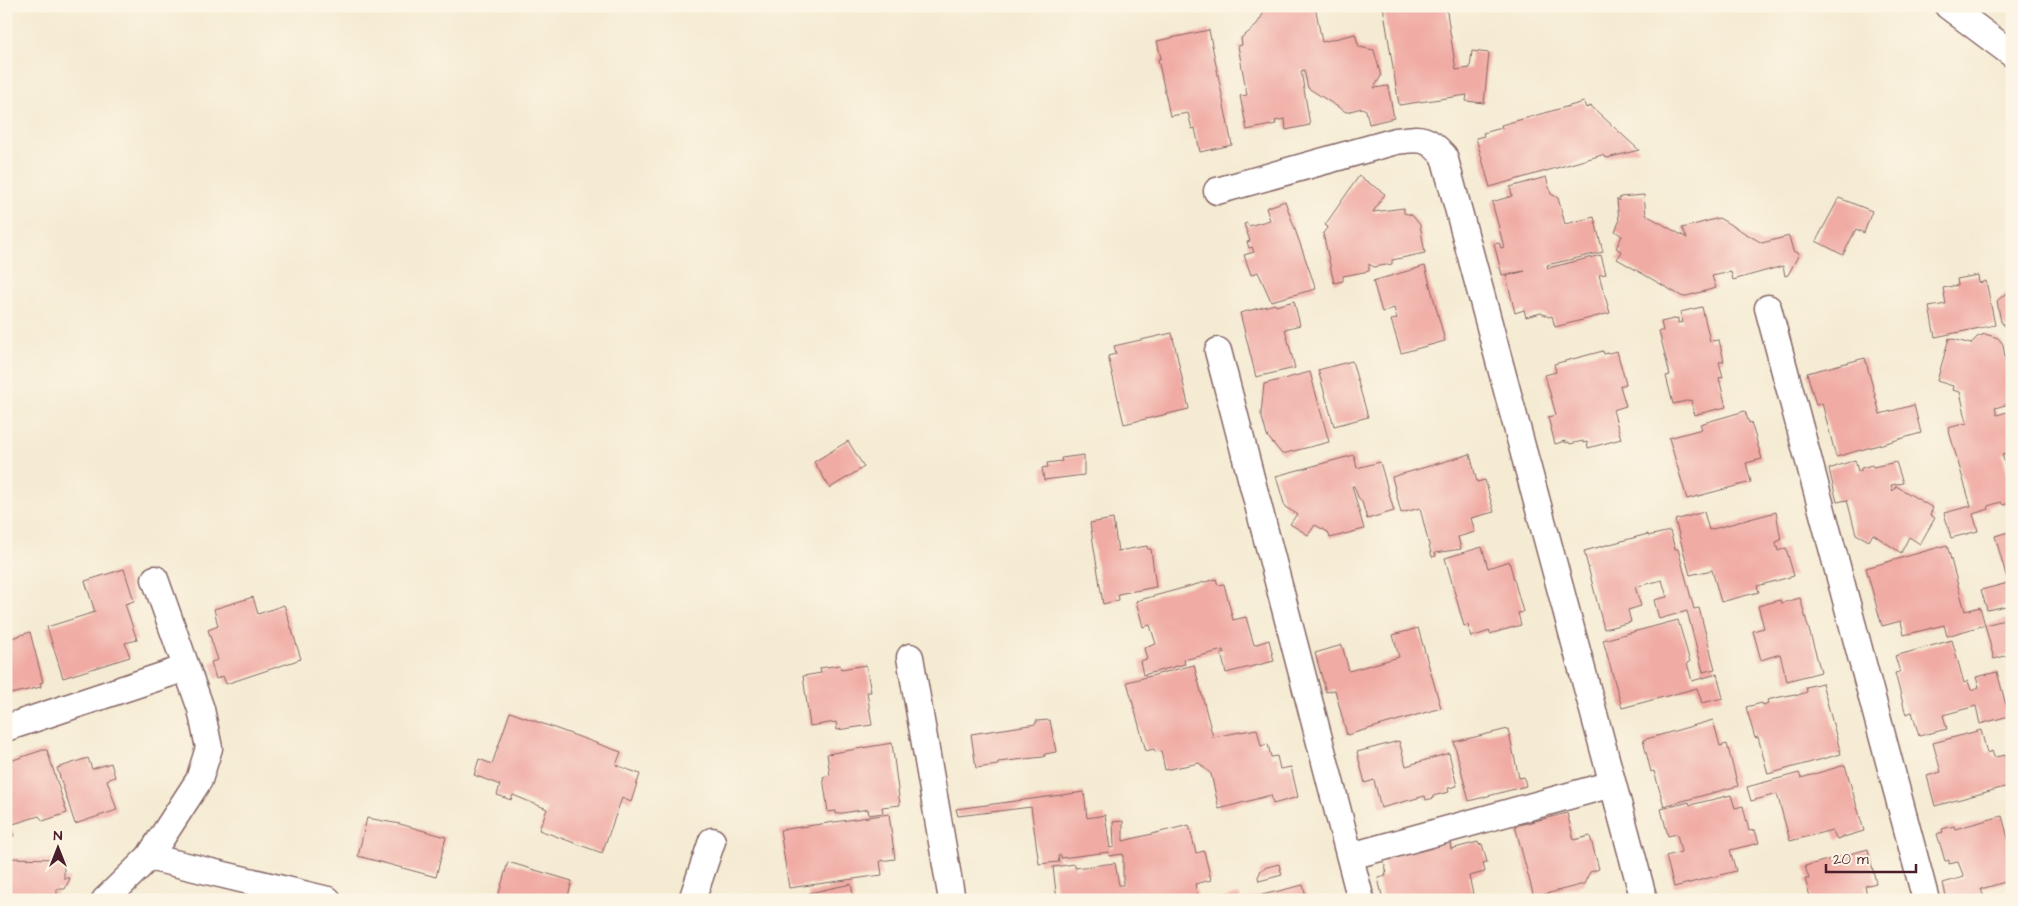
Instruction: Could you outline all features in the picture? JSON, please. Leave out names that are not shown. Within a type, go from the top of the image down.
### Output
[{"type":"street","points":[[1948,6],[2012,54]]},
{"type":"street","points":[[1217,191],[1396,141],[1417,139],[1434,143],[1444,156],[1644,900]]},
{"type":"street","points":[[1768,308],[1926,900]]},
{"type":"street","points":[[1218,351],[1361,900]]},
{"type":"street","points":[[105,900],[149,857],[200,780],[209,748],[201,709],[156,580]]},
{"type":"street","points":[[910,657],[952,900]]},
{"type":"street","points":[[6,728],[186,668]]},
{"type":"street","points":[[1351,856],[1612,784]]},
{"type":"street","points":[[692,900],[712,841]]},
{"type":"street","points":[[149,857],[328,900]]},
{"type":"building","points":[[1266,6],[1288,6],[1289,9],[1315,6],[1322,42],[1355,34],[1359,47],[1374,50],[1381,76],[1374,88],[1388,86],[1394,118],[1369,124],[1366,110],[1362,108],[1346,112],[1308,88],[1304,70],[1301,71],[1310,125],[1286,130],[1285,119],[1275,121],[1276,124],[1247,130],[1240,96],[1247,95],[1238,46],[1242,45],[1241,38],[1254,28],[1261,18]]},
{"type":"building","points":[[1383,6],[1446,6],[1456,70],[1470,68],[1472,51],[1489,53],[1484,103],[1466,101],[1467,95],[1399,105]]},
{"type":"building","points":[[1209,30],[1232,145],[1200,152],[1195,128],[1192,129],[1188,113],[1170,116],[1158,59],[1161,58],[1157,41]]},
{"type":"building","points":[[1584,102],[1586,108],[1591,106],[1639,150],[1607,158],[1602,155],[1490,187],[1476,138],[1484,136],[1483,133],[1502,128],[1501,125]]},
{"type":"building","points":[[1359,176],[1385,194],[1373,212],[1404,208],[1404,213],[1412,215],[1420,225],[1425,253],[1392,260],[1392,264],[1374,267],[1369,264],[1369,271],[1343,276],[1343,281],[1334,283],[1323,233],[1328,227],[1325,225]]},
{"type":"building","points":[[1546,177],[1551,194],[1558,198],[1565,224],[1594,217],[1603,252],[1547,265],[1548,268],[1601,255],[1606,274],[1599,275],[1610,313],[1555,327],[1552,316],[1549,317],[1541,313],[1526,317],[1524,310],[1515,313],[1506,276],[1525,271],[1502,275],[1494,244],[1499,243],[1501,248],[1504,247],[1492,202],[1512,196],[1510,187]]},
{"type":"building","points":[[1644,195],[1646,215],[1687,238],[1682,228],[1719,218],[1762,243],[1789,236],[1793,251],[1799,254],[1788,275],[1785,276],[1783,266],[1733,280],[1731,272],[1712,276],[1716,288],[1683,297],[1617,259],[1622,252],[1616,248],[1622,236],[1615,231],[1619,222],[1617,199],[1619,201],[1620,197]]},
{"type":"building","points":[[1839,198],[1872,211],[1864,233],[1856,229],[1843,255],[1816,241]]},
{"type":"building","points":[[1285,201],[1316,289],[1271,301],[1258,272],[1251,275],[1244,255],[1254,252],[1252,247],[1249,248],[1247,242],[1250,241],[1244,224],[1247,223],[1249,226],[1270,220],[1266,208]]},
{"type":"building","points":[[1425,266],[1445,341],[1401,353],[1391,320],[1397,319],[1394,308],[1382,312],[1373,281]]},
{"type":"building","points":[[1978,275],[1979,283],[1986,281],[1995,325],[1935,337],[1929,307],[1946,304],[1943,288],[1958,285],[1957,279]]},
{"type":"building","points":[[2012,288],[2012,334],[2001,322],[1997,301]]},
{"type":"building","points":[[1294,301],[1300,325],[1285,329],[1295,368],[1256,377],[1240,313]]},
{"type":"building","points":[[1702,307],[1710,341],[1719,340],[1724,361],[1719,362],[1723,377],[1719,378],[1726,407],[1694,415],[1691,400],[1673,404],[1666,376],[1670,375],[1659,331],[1663,331],[1661,322],[1678,318],[1678,323],[1683,322],[1680,312]]},
{"type":"building","points":[[1172,333],[1189,409],[1124,424],[1108,356],[1116,354],[1114,346]]},
{"type":"building","points":[[1985,334],[1998,338],[2003,344],[2005,358],[2012,357],[2012,403],[1995,408],[1997,415],[2010,411],[2012,416],[2012,451],[2002,454],[2012,488],[2012,502],[2003,505],[2001,502],[1988,506],[1989,509],[1973,514],[1978,531],[1951,538],[1944,513],[1971,506],[1948,428],[1967,423],[1960,392],[1952,390],[1953,386],[1937,381],[1949,338],[1971,344],[1977,337]]},
{"type":"building","points":[[1603,351],[1604,354],[1617,351],[1626,384],[1620,386],[1626,406],[1613,410],[1621,439],[1588,448],[1587,442],[1583,443],[1583,441],[1570,444],[1565,441],[1555,444],[1548,417],[1556,415],[1545,375],[1556,372],[1554,364]]},
{"type":"building","points":[[1865,358],[1880,414],[1914,405],[1921,433],[1836,457],[1822,403],[1816,405],[1807,373]]},
{"type":"building","points":[[1352,361],[1368,417],[1334,426],[1318,370]]},
{"type":"building","points":[[1310,372],[1329,442],[1282,454],[1267,436],[1261,414],[1264,384]]},
{"type":"building","points":[[1745,411],[1749,423],[1751,422],[1762,459],[1746,463],[1751,482],[1687,499],[1669,438],[1702,429],[1700,424]]},
{"type":"building","points":[[848,441],[864,467],[830,488],[814,462]]},
{"type":"building","points":[[1470,454],[1477,482],[1485,480],[1494,512],[1471,518],[1475,532],[1458,537],[1461,549],[1435,553],[1436,556],[1432,557],[1420,508],[1401,513],[1392,477]]},
{"type":"building","points":[[1084,455],[1084,475],[1044,480],[1042,468],[1048,467],[1047,463],[1062,461],[1061,458]]},
{"type":"building","points":[[1354,455],[1357,468],[1380,462],[1394,511],[1367,519],[1362,502],[1354,486],[1352,486],[1364,529],[1330,538],[1328,532],[1315,525],[1308,535],[1290,524],[1297,514],[1285,507],[1276,476]]},
{"type":"building","points":[[1855,460],[1858,471],[1861,471],[1861,468],[1872,465],[1873,467],[1896,462],[1903,483],[1891,485],[1893,491],[1896,486],[1933,508],[1930,515],[1935,518],[1920,544],[1909,537],[1901,553],[1873,534],[1869,541],[1856,534],[1847,500],[1837,502],[1829,469]]},
{"type":"building","points":[[1704,512],[1709,530],[1776,512],[1781,540],[1776,542],[1778,551],[1786,548],[1794,576],[1757,586],[1759,592],[1721,602],[1712,570],[1690,575],[1675,520]]},
{"type":"building","points":[[1113,519],[1118,551],[1147,546],[1148,549],[1151,549],[1156,587],[1118,594],[1119,600],[1103,604],[1090,523]]},
{"type":"building","points":[[1670,531],[1675,549],[1678,549],[1694,609],[1699,608],[1715,669],[1703,672],[1687,611],[1659,619],[1654,600],[1667,597],[1662,580],[1635,587],[1641,606],[1628,610],[1631,622],[1604,629],[1584,551],[1648,534],[1648,536]]},
{"type":"building","points":[[2012,531],[2012,581],[2008,582],[1995,536]]},
{"type":"building","points":[[1947,545],[1965,611],[1980,607],[1985,625],[1947,636],[1944,625],[1904,635],[1901,621],[1882,626],[1866,568]]},
{"type":"building","points":[[1482,547],[1488,568],[1509,561],[1523,612],[1518,613],[1521,625],[1490,634],[1490,631],[1471,637],[1468,625],[1464,626],[1445,558]]},
{"type":"building","points":[[124,569],[134,601],[125,604],[137,640],[125,643],[130,657],[63,678],[47,627],[95,612],[85,581]]},
{"type":"building","points":[[1216,579],[1218,585],[1224,584],[1233,620],[1246,617],[1254,645],[1269,640],[1274,661],[1226,673],[1221,653],[1224,653],[1223,650],[1184,660],[1185,664],[1143,675],[1140,661],[1147,659],[1144,648],[1156,644],[1150,625],[1143,627],[1136,601]]},
{"type":"building","points":[[2012,582],[2012,608],[2007,609],[2006,606],[1987,610],[1981,590]]},
{"type":"building","points":[[253,597],[258,614],[284,605],[301,659],[226,684],[223,676],[216,679],[211,662],[218,660],[208,630],[218,626],[214,609]]},
{"type":"building","points":[[1800,598],[1821,672],[1787,681],[1780,654],[1761,660],[1753,631],[1764,628],[1758,606],[1780,600],[1781,603]]},
{"type":"building","points":[[2012,618],[2012,654],[1994,659],[1985,625]]},
{"type":"building","points":[[1678,620],[1690,662],[1687,663],[1692,681],[1717,674],[1723,698],[1702,703],[1697,688],[1622,708],[1603,640]]},
{"type":"building","points":[[1418,628],[1441,708],[1347,735],[1335,690],[1326,692],[1315,653],[1342,645],[1349,671],[1399,657],[1393,635]]},
{"type":"building","points":[[30,632],[43,682],[40,683],[41,687],[6,695],[6,640]]},
{"type":"building","points":[[1952,640],[1964,683],[1968,681],[1971,690],[1979,687],[1976,677],[1997,672],[2009,716],[1980,724],[1976,706],[1943,715],[1947,729],[1919,736],[1912,712],[1906,714],[1905,711],[1895,673],[1900,672],[1895,656]]},
{"type":"building","points":[[840,665],[841,669],[866,665],[871,692],[867,692],[872,725],[837,730],[836,722],[810,726],[803,676],[821,673],[820,668]]},
{"type":"building","points":[[1194,665],[1213,737],[1257,729],[1261,746],[1268,744],[1271,757],[1277,756],[1280,769],[1291,767],[1298,797],[1273,804],[1271,795],[1219,809],[1211,774],[1199,763],[1165,770],[1161,751],[1155,752],[1154,749],[1146,751],[1127,682]]},
{"type":"building","points":[[1822,683],[1841,754],[1768,774],[1758,737],[1755,738],[1746,707],[1762,703],[1763,705],[1768,703],[1767,700],[1780,697],[1795,694],[1795,696],[1807,692],[1806,687]]},
{"type":"building","points":[[510,712],[621,752],[616,765],[640,774],[631,802],[622,798],[602,853],[539,830],[547,809],[513,795],[511,800],[497,795],[500,785],[474,775],[479,759],[492,764]]},
{"type":"building","points":[[1050,720],[1056,752],[1045,754],[1043,757],[998,762],[998,765],[976,768],[971,734]]},
{"type":"building","points":[[1713,720],[1720,746],[1727,744],[1738,786],[1664,806],[1654,771],[1651,772],[1643,740]]},
{"type":"building","points":[[1508,729],[1519,778],[1524,777],[1526,786],[1469,801],[1454,742]]},
{"type":"building","points":[[1981,730],[1987,753],[1992,751],[1994,757],[2012,754],[2012,785],[1935,806],[1927,776],[1941,772],[1933,743]]},
{"type":"building","points":[[1399,741],[1406,766],[1449,753],[1457,786],[1448,788],[1449,792],[1433,796],[1434,798],[1426,800],[1425,796],[1381,808],[1374,780],[1365,783],[1357,752]]},
{"type":"building","points":[[892,743],[900,805],[882,807],[883,813],[869,815],[868,809],[836,814],[836,811],[828,812],[823,777],[830,775],[827,754]]},
{"type":"building","points":[[47,750],[67,813],[43,821],[39,816],[10,825],[14,836],[6,838],[6,770],[10,769],[7,762]]},
{"type":"building","points":[[88,758],[92,769],[111,763],[115,777],[107,780],[117,810],[75,824],[57,768]]},
{"type":"building","points":[[1845,765],[1864,831],[1837,839],[1832,830],[1790,841],[1777,794],[1751,801],[1747,787],[1799,773],[1801,778]]},
{"type":"building","points":[[1084,792],[1087,818],[1105,815],[1110,848],[1114,847],[1113,822],[1123,821],[1123,841],[1189,825],[1196,853],[1204,851],[1211,880],[1195,884],[1198,898],[1192,900],[1057,900],[1053,867],[1075,864],[1075,868],[1115,863],[1119,885],[1123,885],[1123,854],[1109,856],[1109,852],[1061,858],[1061,855],[1058,856],[1059,862],[1039,864],[1031,807],[958,816],[956,809]]},
{"type":"building","points":[[1731,795],[1735,808],[1743,806],[1749,831],[1755,830],[1759,843],[1730,850],[1736,871],[1674,887],[1666,856],[1681,852],[1677,834],[1668,836],[1661,809],[1689,802],[1690,805]]},
{"type":"building","points":[[1567,813],[1574,840],[1590,836],[1599,869],[1590,872],[1584,884],[1534,897],[1515,826]]},
{"type":"building","points":[[889,814],[895,859],[880,861],[882,875],[789,888],[780,830]]},
{"type":"building","points":[[2002,816],[2012,852],[2012,880],[1981,889],[1984,897],[1975,900],[1947,900],[1943,883],[1964,877],[1958,862],[1949,864],[1949,860],[1945,861],[1937,834],[1943,832],[1942,829],[1954,826],[1955,829]]},
{"type":"building","points":[[367,818],[400,824],[446,837],[436,877],[358,856]]},
{"type":"building","points":[[1450,842],[1451,849],[1478,842],[1479,845],[1482,844],[1487,862],[1483,863],[1485,872],[1469,876],[1473,894],[1466,896],[1467,900],[1392,900],[1391,898],[1383,900],[1378,878],[1386,876],[1385,873],[1387,873],[1382,857]]},
{"type":"building","points":[[1868,849],[1876,883],[1865,886],[1868,900],[1811,900],[1805,879],[1809,879],[1805,866]]},
{"type":"building","points":[[6,858],[64,859],[64,878],[70,878],[65,889],[57,889],[57,900],[6,900]]},
{"type":"building","points":[[508,862],[572,881],[567,900],[497,900]]},
{"type":"building","points":[[1279,864],[1282,875],[1259,881],[1258,877],[1261,870]]},
{"type":"building","points":[[851,884],[854,900],[810,900],[809,893]]},
{"type":"building","points":[[1303,885],[1307,900],[1246,900],[1246,899]]},
{"type":"building","points":[[1239,894],[1241,900],[1219,900],[1219,899]]},
{"type":"building","points":[[1731,895],[1732,900],[1716,900],[1716,899]]}]
